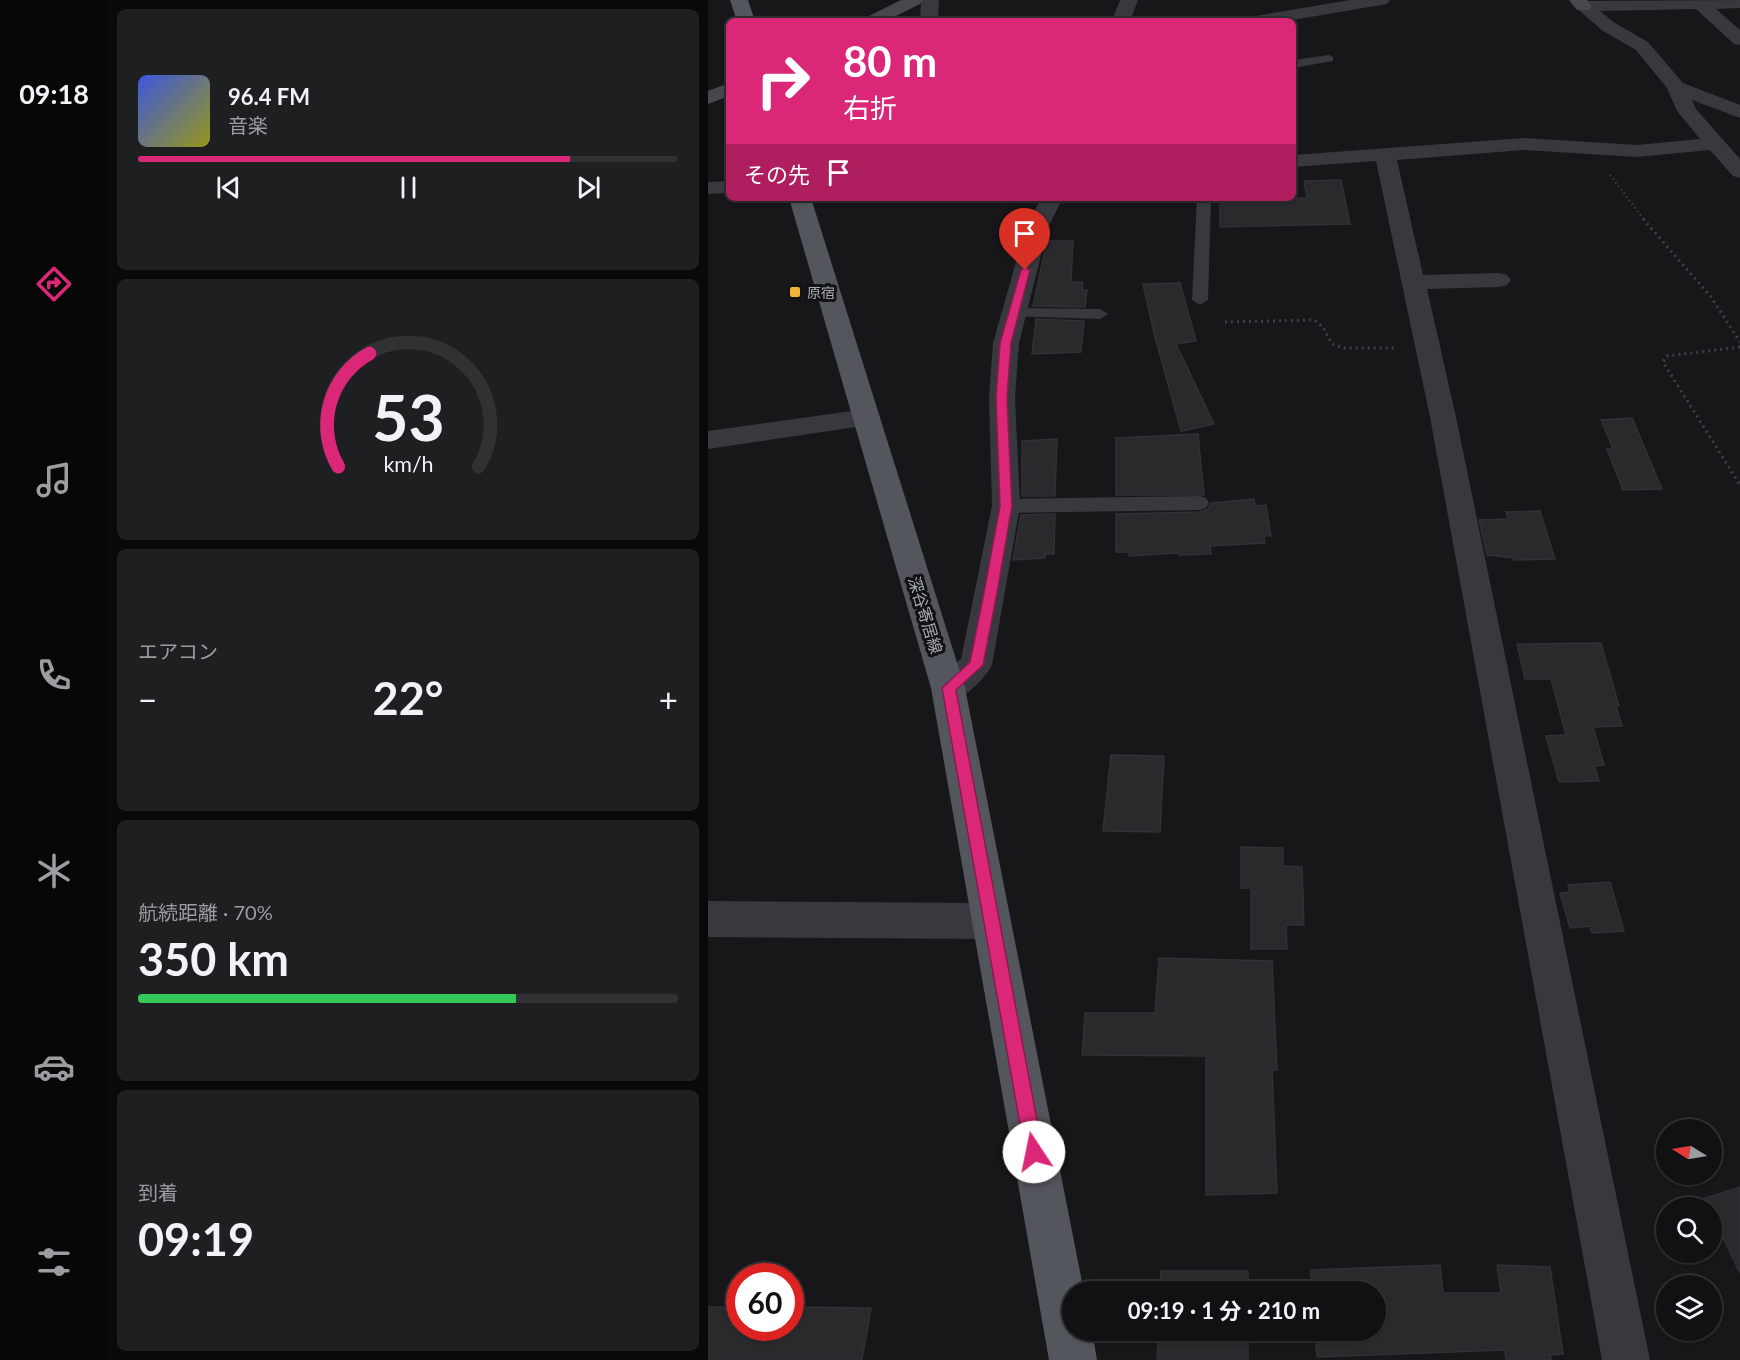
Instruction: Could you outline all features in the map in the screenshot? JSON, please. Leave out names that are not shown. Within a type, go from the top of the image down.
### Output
[{"type":"main road","points":[[739,0],[745,18]]},
{"type":"main road","points":[[879,18],[914,0]]},
{"type":"main road","points":[[708,98],[726,90]]},
{"type":"main road","name":"深谷寄居線","points":[[801,201],[948,688],[1073,1360]]},
{"type":"street","points":[[929,18],[930,0]]},
{"type":"street","points":[[1122,18],[1129,0]]},
{"type":"street","points":[[1274,18],[1382,0]]},
{"type":"street","points":[[1698,2],[1740,40]]},
{"type":"street","points":[[1580,3],[1740,3]]},
{"type":"street","points":[[1580,3],[1609,27],[1642,46],[1676,87],[1687,111],[1730,157]]},
{"type":"street","points":[[1676,87],[1740,112]]},
{"type":"street","points":[[1296,161],[1524,144],[1730,157]]},
{"type":"street","points":[[1385,154],[1428,348],[1626,1360]]},
{"type":"street","points":[[708,188],[726,187]]},
{"type":"street","points":[[948,688],[976,665],[1006,506],[1002,398],[1006,343],[1037,227],[1051,201]]},
{"type":"street","points":[[1413,282],[1499,280]]},
{"type":"street","points":[[708,440],[866,418]]},
{"type":"street","points":[[708,919],[990,921]]},
{"type":"lane","points":[[1296,64],[1329,59]]},
{"type":"lane","points":[[1200,300],[1204,201]]},
{"type":"lane","points":[[1014,313],[1100,314]]},
{"type":"lane","points":[[1006,506],[1200,503]]},
{"type":"path","points":[[1590,148],[1650,228],[1711,297],[1740,342]]},
{"type":"path","points":[[1225,322],[1314,320],[1323,327],[1332,344],[1344,348],[1428,348]]},
{"type":"path","points":[[1740,347],[1667,356],[1663,362],[1740,485]]},
{"type":"building","points":[[1341,180],[1350,224],[1220,227],[1220,201],[1296,201],[1296,198],[1307,198],[1304,181]]},
{"type":"building","points":[[1047,241],[1073,241],[1071,282],[1083,282],[1082,290],[1087,290],[1085,307],[1033,306]]},
{"type":"building","points":[[1180,283],[1196,341],[1176,344],[1214,424],[1181,431],[1143,284]]},
{"type":"building","points":[[1036,319],[1084,321],[1081,352],[1032,354]]},
{"type":"building","points":[[1632,418],[1662,489],[1623,490],[1607,449],[1613,449],[1601,420]]},
{"type":"building","points":[[1198,434],[1204,495],[1116,495],[1116,438]]},
{"type":"building","points":[[1057,439],[1055,496],[1022,496],[1022,441]]},
{"type":"building","points":[[1254,499],[1255,506],[1266,505],[1271,536],[1264,536],[1265,543],[1210,546],[1211,554],[1179,555],[1178,553],[1129,556],[1129,552],[1116,552],[1116,514],[1200,512],[1208,509],[1211,503]]},
{"type":"building","points":[[1540,511],[1555,559],[1514,560],[1514,558],[1487,555],[1479,520],[1508,519],[1506,512]]},
{"type":"building","points":[[1055,514],[1054,554],[1045,554],[1045,558],[1013,560],[1021,515]]},
{"type":"building","points":[[1601,643],[1619,706],[1616,706],[1622,726],[1593,727],[1604,765],[1594,766],[1599,781],[1559,782],[1546,736],[1566,735],[1551,679],[1525,679],[1517,644]]},
{"type":"building","points":[[1111,755],[1164,756],[1160,832],[1103,831]]},
{"type":"building","points":[[1241,847],[1283,848],[1283,866],[1302,867],[1304,925],[1286,925],[1287,949],[1251,949],[1251,888],[1241,888]]},
{"type":"building","points":[[1610,882],[1624,931],[1592,933],[1590,926],[1570,928],[1560,893],[1570,892],[1568,885]]},
{"type":"building","points":[[1159,958],[1272,961],[1277,1070],[1272,1070],[1277,1193],[1206,1195],[1206,1056],[1082,1055],[1085,1013],[1155,1013]]},
{"type":"building","points":[[1740,1187],[1740,1273],[1722,1236],[1722,1197],[1709,1197]]},
{"type":"building","points":[[1440,1265],[1443,1293],[1501,1293],[1497,1265],[1550,1267],[1563,1354],[1550,1355],[1551,1360],[1506,1360],[1505,1350],[1317,1357],[1316,1341],[1386,1341],[1386,1281],[1312,1281],[1311,1270]]},
{"type":"building","points":[[1161,1271],[1248,1271],[1248,1281],[1161,1281]]},
{"type":"building","points":[[708,1307],[726,1307],[726,1341],[804,1341],[804,1307],[871,1308],[862,1360],[708,1360]]},
{"type":"building","points":[[1158,1341],[1248,1341],[1248,1360],[1157,1360]]},
{"type":"place","name":"原宿","points":[[795,292]]},
{"type":"route","points":[[1025,270],[1006,343],[1002,398],[1006,506],[991,593],[976,665],[948,688],[1034,1152]]}]
